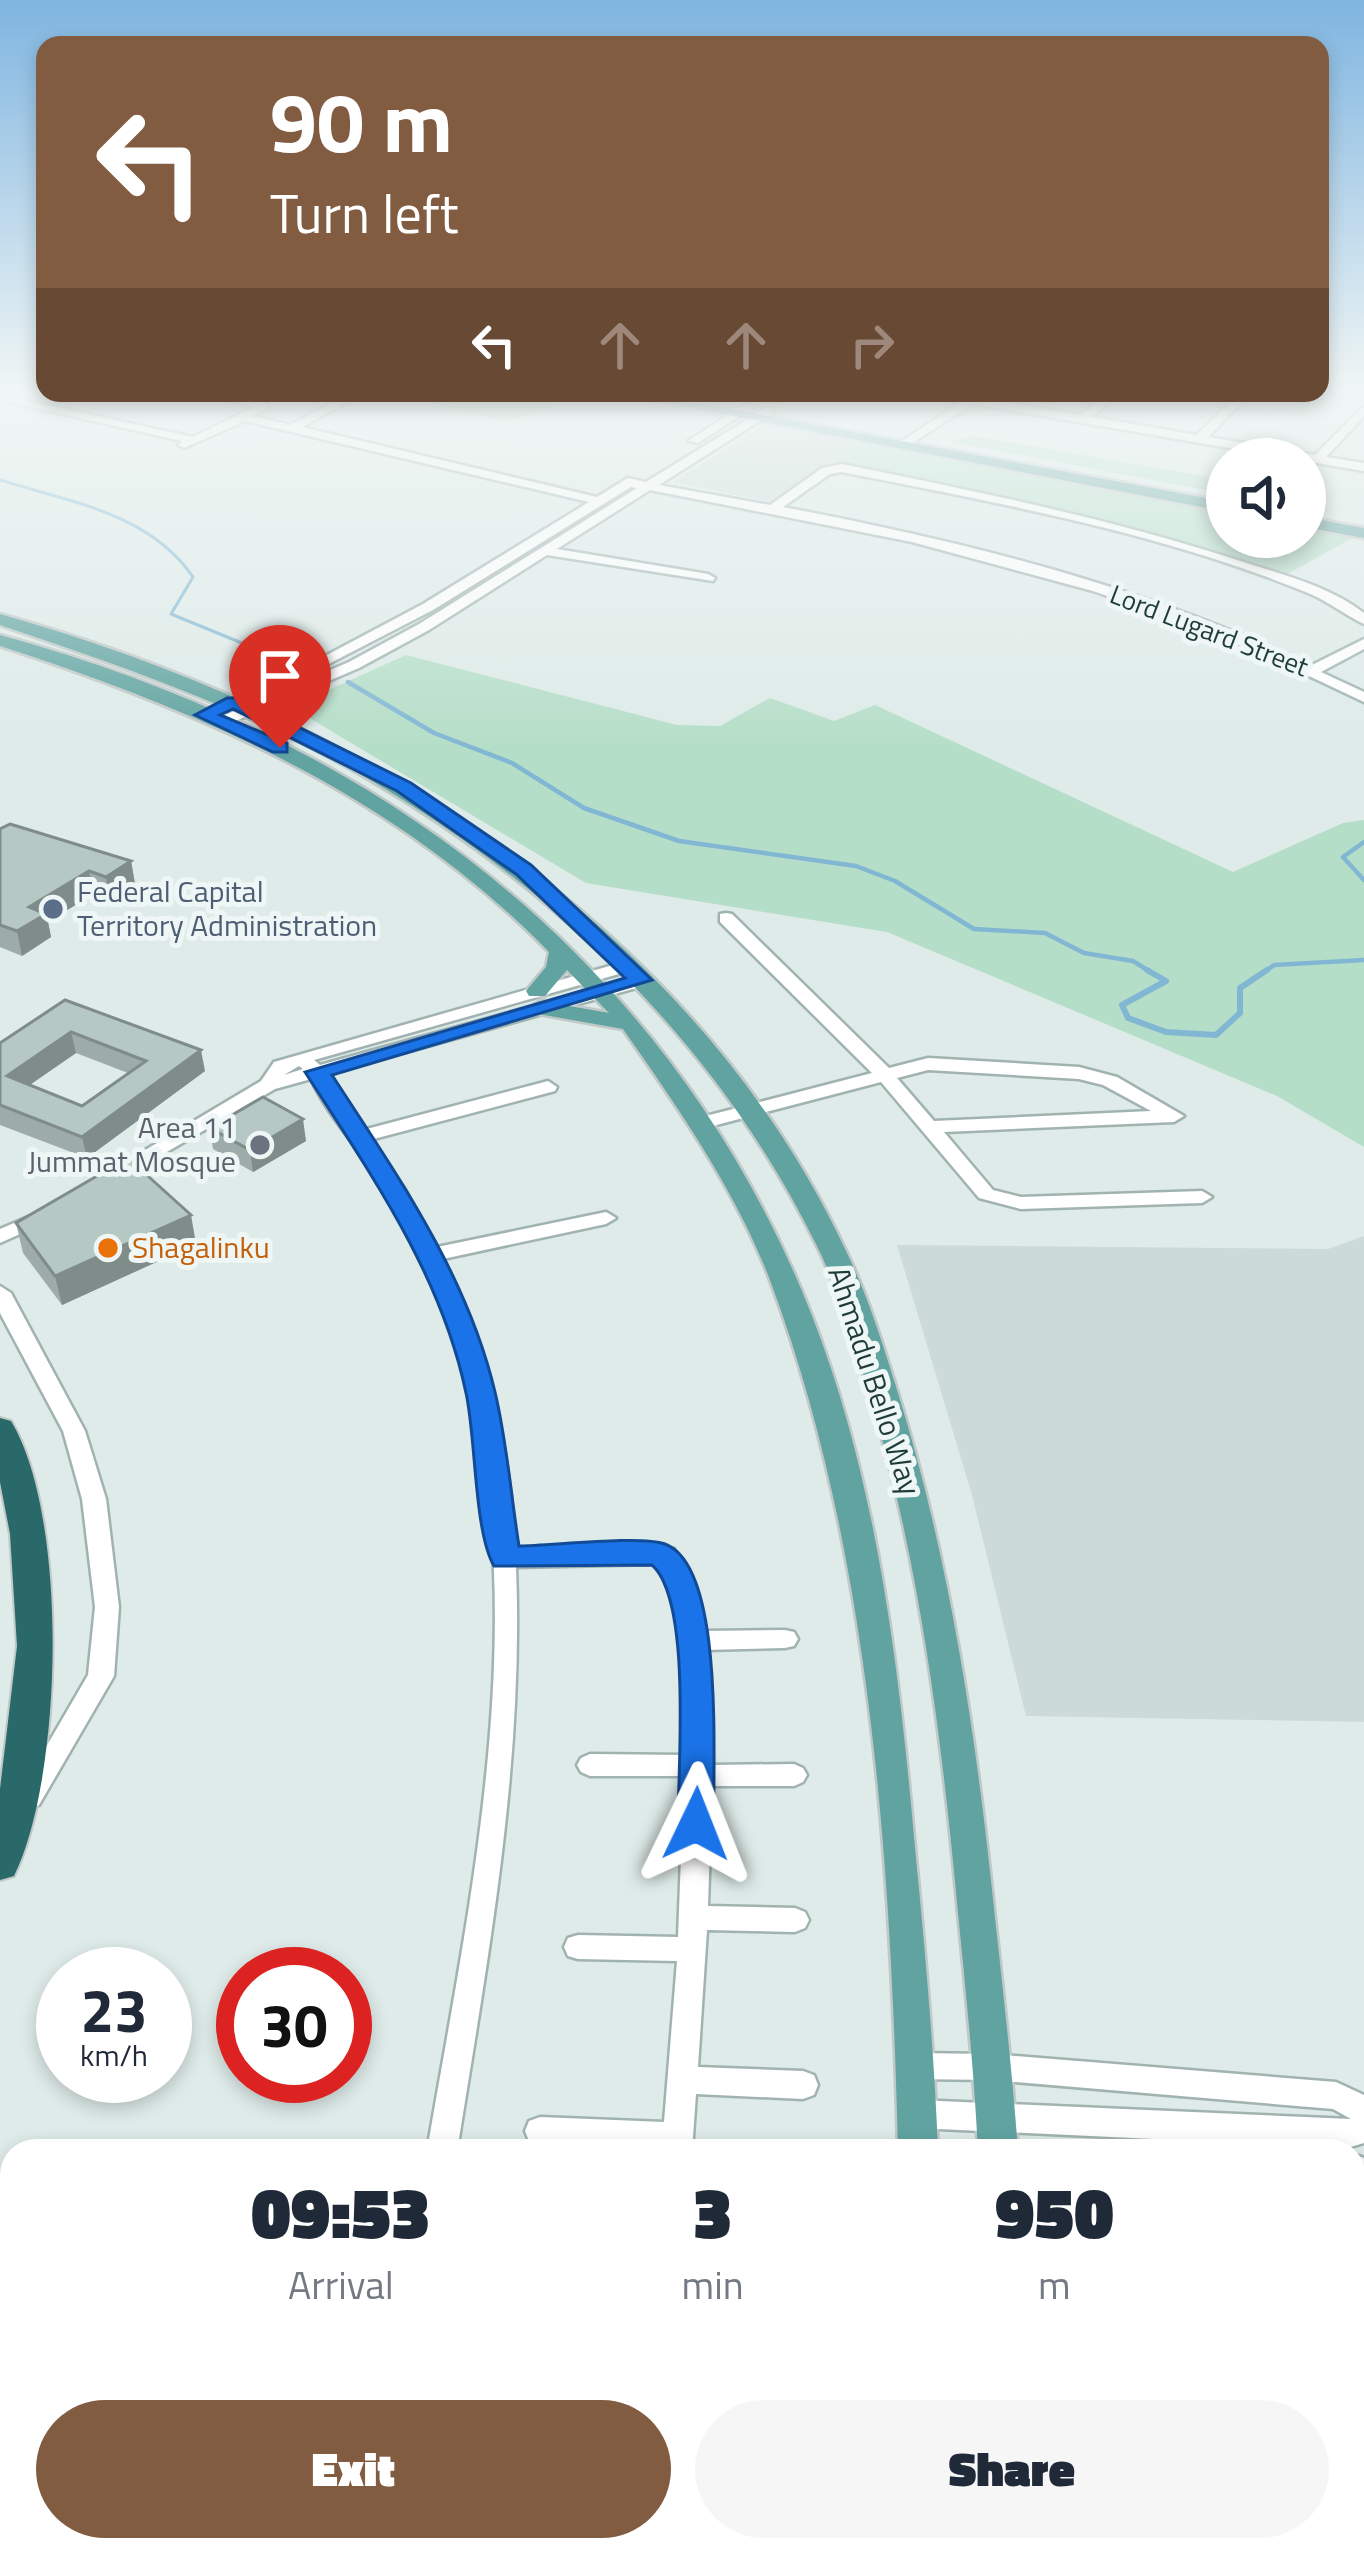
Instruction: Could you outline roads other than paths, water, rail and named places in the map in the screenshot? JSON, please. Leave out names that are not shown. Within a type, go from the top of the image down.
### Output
[{"type":"highway","points":[[0,1429],[33,1556],[35,1668],[4,1852]]},
{"type":"main road","points":[[1326,516],[1364,524]]},
{"type":"main road","points":[[1326,526],[1364,533]]},
{"type":"main road","name":"Ahmadu Bello Way","points":[[0,619],[368,766],[461,823],[560,899],[634,973],[751,1110],[828,1241],[896,1429],[958,1716],[997,2139]]},
{"type":"main road","name":"Ahmadu Bello Way","points":[[0,640],[228,712],[408,821],[485,878],[561,947],[705,1122],[775,1251],[806,1333],[857,1522],[891,1720],[918,2139]]},
{"type":"main road","points":[[561,947],[557,969],[539,1000],[627,1023]]},
{"type":"street","points":[[228,712],[486,573],[586,508]]},
{"type":"street","points":[[228,712],[354,665],[616,508]]},
{"type":"street","name":"Lord Lugard Street","points":[[751,508],[1039,570],[1183,616],[1313,670],[1364,698]]},
{"type":"street","points":[[768,512],[773,508]]},
{"type":"street","points":[[1030,508],[1212,556],[1322,593],[1364,620]]},
{"type":"street","points":[[549,552],[708,578]]},
{"type":"street","points":[[1313,670],[1364,643]]},
{"type":"street","points":[[726,918],[883,1073],[932,1127],[973,1183],[997,1200],[1202,1197]]},
{"type":"street","points":[[0,1237],[32,1223],[268,1085],[634,973]]},
{"type":"street","points":[[705,1122],[883,1073],[974,1064],[1079,1073],[1110,1082],[1174,1116],[932,1127]]},
{"type":"street","points":[[304,1073],[360,1137],[431,1255],[481,1391],[505,1558],[493,1814],[444,2139]]},
{"type":"street","points":[[360,1137],[548,1087]]},
{"type":"street","points":[[431,1255],[606,1218]]},
{"type":"street","points":[[0,1251],[32,1223]]},
{"type":"street","points":[[0,1293],[74,1431],[94,1499],[107,1606],[101,1676],[49,1759],[4,1852]]},
{"type":"street","points":[[505,1558],[665,1555],[692,1615],[698,1771],[677,2139]]},
{"type":"street","points":[[692,1641],[785,1639]]},
{"type":"street","points":[[590,1765],[794,1775]]},
{"type":"street","points":[[693,1918],[795,1920]]},
{"type":"street","points":[[578,1947],[689,1949]]},
{"type":"street","points":[[913,2066],[991,2067],[1352,2124]]},
{"type":"street","points":[[683,2080],[803,2085]]},
{"type":"street","points":[[917,2114],[1352,2124]]},
{"type":"street","points":[[540,2131],[624,2139]]},
{"type":"waterway","points":[[94,508],[154,538],[193,577],[171,614],[254,648]]},
{"type":"waterway","points":[[246,645],[299,666]]},
{"type":"waterway","points":[[348,682],[434,733],[512,763],[584,808],[679,841],[856,866],[895,881],[974,929],[1045,933],[1084,953],[1133,961],[1150,972]]},
{"type":"waterway","points":[[1364,842],[1343,857],[1364,880]]},
{"type":"waterway","points":[[1263,973],[1274,965],[1364,960]]},
{"type":"waterway","points":[[1150,972],[1166,981],[1122,1005],[1128,1018],[1166,1032],[1216,1035],[1240,1013],[1240,988],[1267,970]]},
{"type":"place","name":"Federal Capital Territory Administration","points":[[53,909]]},
{"type":"place","name":"Area 11 Jummat Mosque","points":[[260,1145]]},
{"type":"place","name":"Shagalinku","points":[[108,1248]]}]
